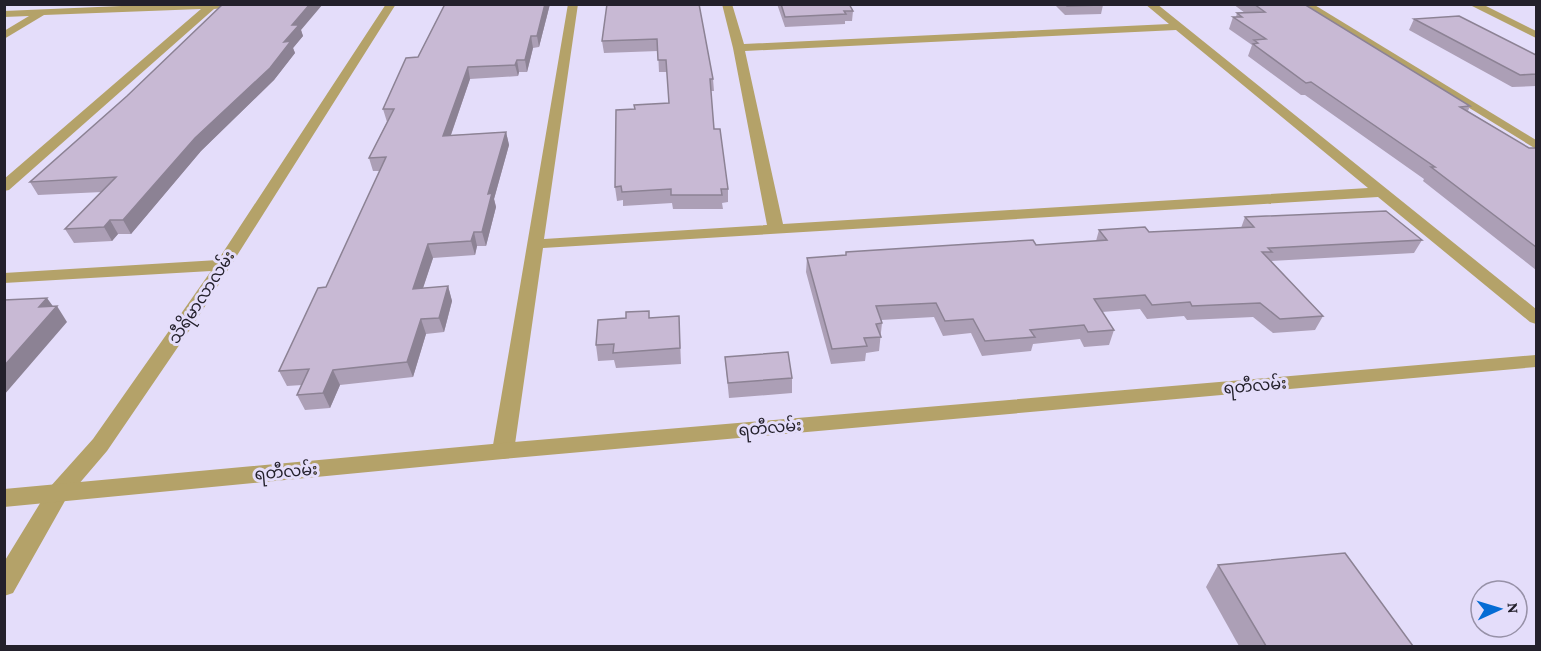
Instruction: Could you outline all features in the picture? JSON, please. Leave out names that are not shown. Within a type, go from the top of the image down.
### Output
[{"type":"street","points":[[4,14],[257,4]]},
{"type":"street","name":"သီရိမာလာလမ်း","points":[[4,585],[58,493],[100,445],[223,266],[391,4]]},
{"type":"street","points":[[503,451],[573,4]]},
{"type":"street","points":[[727,4],[739,48],[776,229]]},
{"type":"street","points":[[1150,4],[1536,318]]},
{"type":"street","points":[[1305,4],[1536,145]]},
{"type":"street","points":[[1473,4],[1536,35]]},
{"type":"street","points":[[4,187],[211,6]]},
{"type":"street","points":[[4,36],[42,12]]},
{"type":"street","points":[[739,48],[1178,27]]},
{"type":"street","points":[[536,244],[1382,192]]},
{"type":"street","points":[[4,278],[223,266]]},
{"type":"street","name":"ရတီလမ်း","points":[[4,498],[503,451],[1536,361]]},
{"type":"building","points":[[223,4],[310,4],[292,25],[299,25],[284,42],[291,41],[270,68],[195,138],[123,220],[110,220],[104,227],[65,229],[116,177],[30,182],[127,96]]},
{"type":"building","points":[[445,4],[545,4],[537,36],[531,36],[525,60],[517,60],[515,65],[468,67],[443,136],[506,132],[488,194],[492,193],[482,232],[474,232],[471,241],[428,244],[413,289],[448,286],[439,318],[421,319],[407,362],[333,370],[323,393],[297,395],[309,369],[279,371],[318,288],[326,287],[386,157],[369,158],[394,109],[383,109],[406,58],[418,57]]},
{"type":"building","points":[[607,4],[699,4],[713,79],[710,79],[714,129],[720,129],[728,189],[721,189],[722,195],[671,195],[671,189],[622,192],[621,186],[615,187],[616,110],[635,109],[634,105],[669,103],[666,60],[658,60],[657,39],[602,41]]},
{"type":"building","points":[[781,4],[849,4],[853,11],[844,11],[846,14],[785,17]]},
{"type":"building","points":[[1065,4],[1103,4],[1103,5],[1067,6]]},
{"type":"building","points":[[1254,4],[1304,4],[1470,106],[1460,107],[1529,148],[1536,148],[1536,247],[1431,167],[1435,167],[1311,82],[1306,83],[1253,44],[1258,43],[1254,40],[1266,39],[1233,17],[1242,17],[1237,13],[1265,12]]},
{"type":"building","points":[[1459,16],[1536,55],[1536,74],[1520,75],[1414,19]]},
{"type":"building","points":[[1386,211],[1422,240],[1268,248],[1272,252],[1262,252],[1323,316],[1280,319],[1260,303],[1192,306],[1190,302],[1152,305],[1145,295],[1094,299],[1114,330],[1088,332],[1084,325],[1030,330],[1035,337],[985,341],[973,319],[945,321],[936,303],[876,306],[882,323],[876,324],[881,337],[864,338],[867,346],[832,349],[807,258],[846,255],[846,252],[1033,240],[1036,245],[1107,240],[1099,230],[1145,227],[1149,232],[1254,227],[1245,217]]},
{"type":"building","points":[[47,298],[39,307],[57,306],[4,366],[4,300]]},
{"type":"building","points":[[649,311],[649,318],[679,316],[680,348],[613,353],[614,344],[596,345],[598,320],[626,318],[626,312]]},
{"type":"building","points":[[788,352],[792,378],[728,383],[725,357]]},
{"type":"building","points":[[1345,553],[1413,646],[1266,646],[1218,565]]}]
